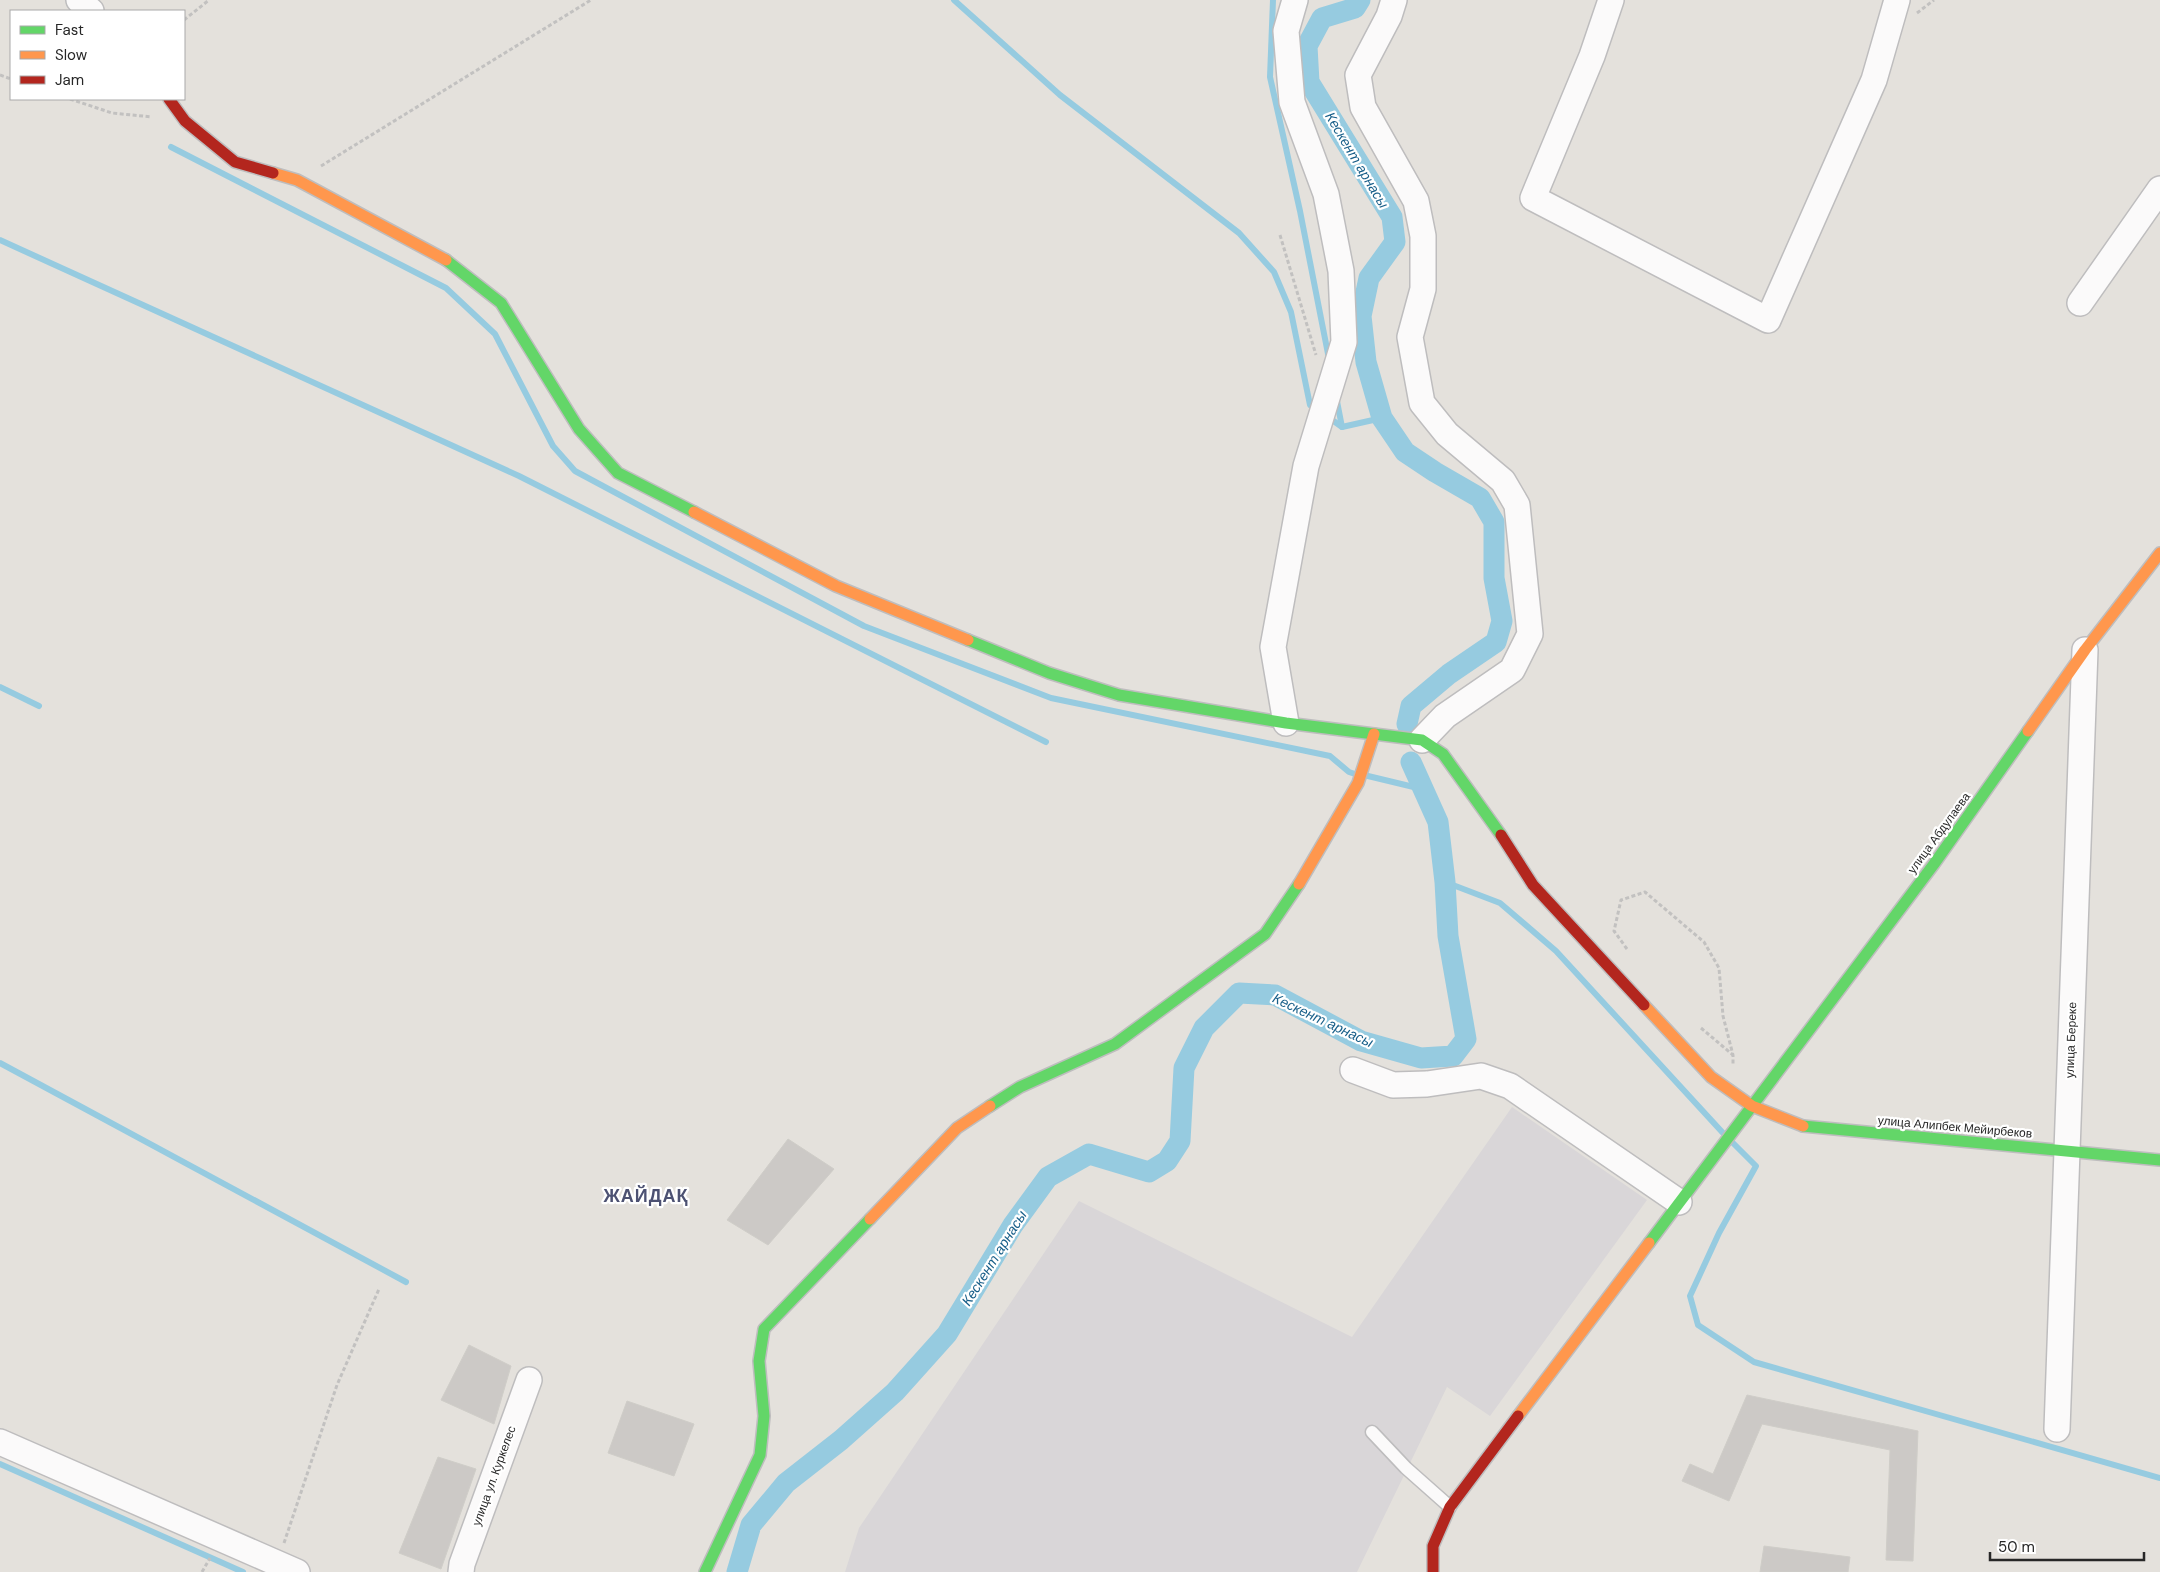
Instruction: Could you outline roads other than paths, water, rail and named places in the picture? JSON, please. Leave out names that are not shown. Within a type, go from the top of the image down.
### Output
[{"type":"street","points":[[80,0],[90,10]]},
{"type":"street","points":[[1286,723],[1273,647],[1306,466],[1344,342],[1341,271],[1326,194],[1292,102],[1286,31],[1295,0]]},
{"type":"street","points":[[170,100],[185,120],[235,162],[297,180],[447,261],[501,303],[530,347],[578,429],[618,473],[836,586],[1049,672],[1120,695],[1286,723],[1422,740],[1445,716],[1512,670],[1530,634],[1517,505],[1503,481],[1447,434],[1422,403],[1410,337],[1423,289],[1423,236],[1416,201],[1363,107],[1358,75],[1389,16],[1394,0]]},
{"type":"street","points":[[1611,0],[1592,56],[1533,198],[1768,320],[1874,80],[1897,0]]},
{"type":"street","points":[[2080,303],[2160,189]]},
{"type":"street","name":"улица Абдулаева","points":[[1433,1572],[1433,1546],[1450,1506],[1934,864],[2085,650],[2160,553]]},
{"type":"street","name":"улица Береке","points":[[2057,1429],[2085,650]]},
{"type":"street","points":[[705,1572],[760,1455],[764,1416],[759,1361],[764,1329],[957,1128],[1020,1087],[1115,1044],[1265,934],[1292,896],[1358,783],[1374,734]]},
{"type":"street","name":"улица Алипбек Мейирбеков","points":[[1422,740],[1443,754],[1488,816],[1532,885],[1711,1077],[1752,1106],[1800,1126],[2160,1160]]},
{"type":"street","points":[[1353,1070],[1393,1085],[1427,1084],[1481,1076],[1510,1086],[1679,1202]]},
{"type":"street","name":"улица ул. Куркелес","points":[[461,1572],[462,1564],[529,1380]]},
{"type":"street","points":[[0,1442],[287,1567]]},
{"type":"lane","points":[[1372,1432],[1406,1468],[1450,1506]]},
{"type":"waterway","points":[[954,0],[1060,95],[1239,233],[1274,272],[1291,312],[1310,405],[1317,410]]},
{"type":"waterway","points":[[1273,0],[1270,77],[1300,211],[1329,359]]},
{"type":"waterway","name":"Кескент арнасы","points":[[1360,0],[1355,8],[1322,18],[1307,46],[1309,82],[1392,217],[1395,242],[1369,278],[1361,316],[1366,362],[1382,418],[1405,452],[1480,498],[1494,522],[1494,578],[1502,621],[1496,642],[1449,674],[1411,706],[1407,724]]},
{"type":"waterway","points":[[171,147],[446,288],[495,334],[553,446],[575,471],[864,626],[1051,698],[1330,756],[1349,772],[1355,774]]},
{"type":"waterway","points":[[0,240],[519,476],[1046,742]]},
{"type":"waterway","points":[[1336,396],[1342,427]]},
{"type":"waterway","points":[[1328,417],[1342,427],[1382,418]]},
{"type":"waterway","points":[[0,687],[39,706]]},
{"type":"waterway","name":"Кескент арнасы","points":[[737,1572],[751,1525],[786,1483],[841,1440],[895,1392],[947,1334],[1013,1225],[1048,1177],[1089,1154],[1149,1172],[1167,1161],[1180,1141],[1184,1068],[1204,1028],[1239,993],[1275,995],[1361,1041],[1421,1058],[1453,1056],[1466,1039],[1448,936],[1445,882],[1438,822],[1411,762]]},
{"type":"waterway","points":[[1368,776],[1422,789]]},
{"type":"waterway","points":[[1445,882],[1500,903],[1556,951],[1723,1133]]},
{"type":"waterway","points":[[0,1063],[406,1282]]},
{"type":"waterway","points":[[1732,1142],[1756,1166],[1719,1233],[1690,1296],[1698,1325],[1754,1362],[2160,1478]]},
{"type":"waterway","points":[[0,1464],[243,1572]]},
{"type":"district","name":"ЖАЙДАҚ","points":[[646,1196]]}]
